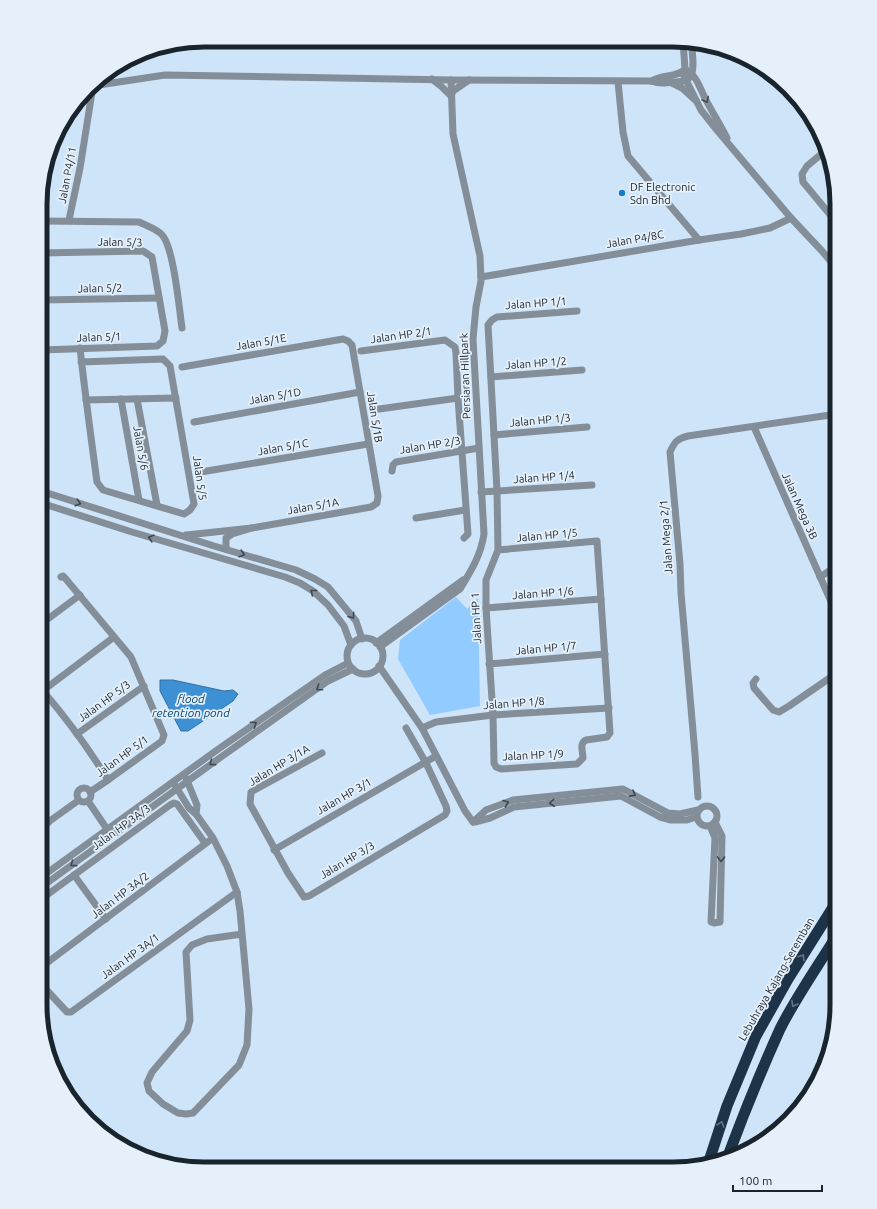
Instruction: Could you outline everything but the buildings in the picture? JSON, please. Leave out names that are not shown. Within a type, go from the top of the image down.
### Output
[{"type":"highway","name":"Lebuhraya Kajang-Seremban","points":[[709,1158],[727,1106],[756,1036],[788,979],[830,912]]},
{"type":"highway","points":[[730,1151],[747,1105],[781,1028],[830,946]]},
{"type":"street","points":[[683,47],[684,71],[701,110],[791,218],[830,261]]},
{"type":"street","points":[[102,85],[165,75],[450,80],[652,81],[662,84],[687,80],[690,77],[692,74],[693,63],[692,48]]},
{"type":"street","points":[[652,81],[659,77],[684,71],[692,74],[697,80],[705,98],[734,150]]},
{"type":"street","points":[[431,79],[442,87],[450,96],[453,91],[469,80]]},
{"type":"street","name":"Persiaran Hillpark","points":[[378,645],[468,576],[482,548],[484,534],[473,339],[481,277],[480,256],[452,134],[450,80]]},
{"type":"street","points":[[618,82],[623,132],[628,156],[699,240]]},
{"type":"street","points":[[672,83],[682,88],[691,98],[697,101]]},
{"type":"street","name":"Jalan P4/11","points":[[69,220],[80,168],[91,95]]},
{"type":"street","points":[[822,153],[807,166],[802,174],[803,182],[830,215]]},
{"type":"street","name":"Jalan P4/8C","points":[[481,277],[742,234],[770,228],[791,218]]},
{"type":"street","name":"Jalan P4/11","points":[[47,220],[139,222],[153,228],[163,236],[169,248],[182,328]]},
{"type":"street","name":"Jalan 5/3","points":[[47,253],[143,251],[152,257],[165,331],[163,341],[157,346]]},
{"type":"street","name":"Jalan 5/2","points":[[47,300],[159,298]]},
{"type":"street","name":"Jalan HP 1/1","points":[[497,317],[577,311]]},
{"type":"street","name":"Jalan HP 1","points":[[494,763],[493,715],[486,608],[486,580],[498,550],[497,491],[488,325],[497,317]]},
{"type":"street","name":"Jalan 5/1E","points":[[182,367],[343,339]]},
{"type":"street","name":"Jalan 5/1B","points":[[343,339],[352,345],[378,496],[377,503]]},
{"type":"street","name":"Jalan HP 2/1","points":[[361,351],[445,340],[455,347],[458,398]]},
{"type":"street","name":"Jalan 5/1","points":[[47,350],[157,346]]},
{"type":"street","name":"Jalan 5/5","points":[[80,348],[81,362],[97,482],[103,490],[184,514],[190,510],[194,504],[170,366],[163,359],[81,362]]},
{"type":"street","name":"Jalan HP 1/2","points":[[491,377],[582,370]]},
{"type":"street","name":"Jalan 5/1D","points":[[194,422],[360,392]]},
{"type":"street","points":[[86,400],[176,398]]},
{"type":"street","points":[[372,410],[458,398],[465,510],[468,534],[464,538]]},
{"type":"street","name":"Jalan 5/6","points":[[121,399],[139,500]]},
{"type":"street","points":[[137,399],[157,505]]},
{"type":"street","name":"Jalan Mega 2/1","points":[[698,797],[681,593],[680,556],[670,452],[674,443],[679,438],[830,415]]},
{"type":"street","name":"Jalan HP 1/3","points":[[494,435],[587,427]]},
{"type":"street","name":"Jalan Mega 3B","points":[[754,427],[830,599]]},
{"type":"street","name":"Jalan 5/1C","points":[[201,472],[368,444]]},
{"type":"street","name":"Jalan HP 2/3","points":[[392,471],[393,465],[396,462],[478,448]]},
{"type":"street","name":"Jalan HP 1/4","points":[[497,491],[592,485]]},
{"type":"street","points":[[481,492],[497,491]]},
{"type":"street","points":[[47,493],[214,546],[296,570],[328,587],[356,621],[362,639]]},
{"type":"street","points":[[52,495],[52,508]]},
{"type":"street","name":"Jalan 5/1A","points":[[252,528],[371,507],[377,503]]},
{"type":"street","points":[[47,506],[300,583],[313,590],[328,605],[344,626],[351,645]]},
{"type":"street","points":[[416,518],[465,510]]},
{"type":"street","points":[[180,535],[252,528]]},
{"type":"street","points":[[226,549],[226,538],[232,534],[252,528]]},
{"type":"street","points":[[166,531],[176,545]]},
{"type":"street","points":[[176,545],[184,541],[214,546]]},
{"type":"street","name":"Jalan HP 1/5","points":[[498,550],[597,541],[601,599]]},
{"type":"street","points":[[820,577],[830,571]]},
{"type":"street","points":[[61,577],[64,577],[80,595],[131,657],[144,686]]},
{"type":"street","points":[[47,620],[80,595]]},
{"type":"street","points":[[601,599],[609,708]]},
{"type":"street","name":"Jalan HP 1/6","points":[[486,608],[601,599]]},
{"type":"street","points":[[47,688],[114,637]]},
{"type":"street","points":[[362,639],[367,639],[378,645],[382,657],[379,666],[370,673],[358,673],[348,662],[347,655],[351,645],[362,639]]},
{"type":"street","name":"Jalan HP 1/7","points":[[489,664],[605,654]]},
{"type":"street","points":[[47,873],[110,832],[325,675],[348,662]]},
{"type":"street","points":[[379,666],[422,728],[465,811],[473,822]]},
{"type":"street","points":[[186,777],[328,681],[353,669]]},
{"type":"street","points":[[756,679],[752,683],[754,688],[773,710],[779,712],[830,678]]},
{"type":"street","name":"Jalan HP 5/3","points":[[77,734],[144,686]]},
{"type":"street","name":"Jalan HP 5/1","points":[[90,792],[162,741],[164,735],[144,686]]},
{"type":"street","points":[[47,697],[58,708],[94,757],[108,780]]},
{"type":"street","name":"Jalan HP 1/8","points":[[422,728],[436,722],[493,715],[609,708]]},
{"type":"street","name":"Jalan HP 1/9","points":[[494,763],[496,768],[501,769],[577,764],[583,758],[582,742],[586,740],[608,737],[610,733],[609,708]]},
{"type":"street","points":[[406,728],[426,763]]},
{"type":"street","name":"Jalan HP 3/1A","points":[[250,799],[251,792],[322,753]]},
{"type":"street","name":"Jalan HP 3/1","points":[[274,850],[436,756]]},
{"type":"street","name":"Jalan HP 3/3","points":[[250,799],[250,804],[274,850],[301,894],[304,897],[309,896],[445,815],[447,811],[446,806],[426,763]]},
{"type":"street","points":[[186,777],[196,805],[196,814]]},
{"type":"street","points":[[175,785],[189,808],[196,814],[213,838],[227,866],[237,892],[240,911],[249,1009],[246,1045],[238,1065],[193,1113],[178,1114],[149,1091],[147,1083],[152,1072],[187,1031],[190,1020],[186,952],[192,945],[207,939],[242,934]]},
{"type":"street","points":[[79,800],[77,796],[79,790],[86,788],[90,792],[88,801]]},
{"type":"street","points":[[473,822],[486,810],[513,800],[623,789],[668,813],[697,814]]},
{"type":"street","points":[[566,794],[571,796],[572,801]]},
{"type":"street","points":[[473,822],[490,818],[514,807],[621,796],[660,817],[671,820],[687,820],[697,814],[703,806],[713,807],[717,812],[717,816],[712,824],[715,838],[711,922],[717,924],[720,922],[722,836],[712,824]]},
{"type":"street","points":[[79,800],[84,802],[88,801]]},
{"type":"street","points":[[48,823],[79,800]]},
{"type":"street","points":[[88,801],[110,832]]},
{"type":"street","name":"Jalan HP 3A/3","points":[[47,895],[174,803],[177,804],[205,843]]},
{"type":"street","points":[[697,814],[700,823],[703,825],[712,824]]},
{"type":"street","points":[[47,882],[110,832]]},
{"type":"street","name":"Jalan HP 3A/2","points":[[47,963],[213,838]]},
{"type":"street","points":[[74,875],[106,919]]},
{"type":"street","name":"Jalan HP 3A/1","points":[[47,991],[67,1012],[71,1012],[237,892]]},
{"type":"shaded area","points":[[456,597],[467,609],[478,598],[480,706],[430,715],[398,659],[400,640]]},
{"type":"water","name":"flood retention pond","points":[[160,680],[173,680],[224,691],[233,690],[238,694],[233,701],[188,731],[181,731],[160,691]]},
{"type":"place","name":"DF Electronic Sdn Bhd","points":[[622,193]]}]
